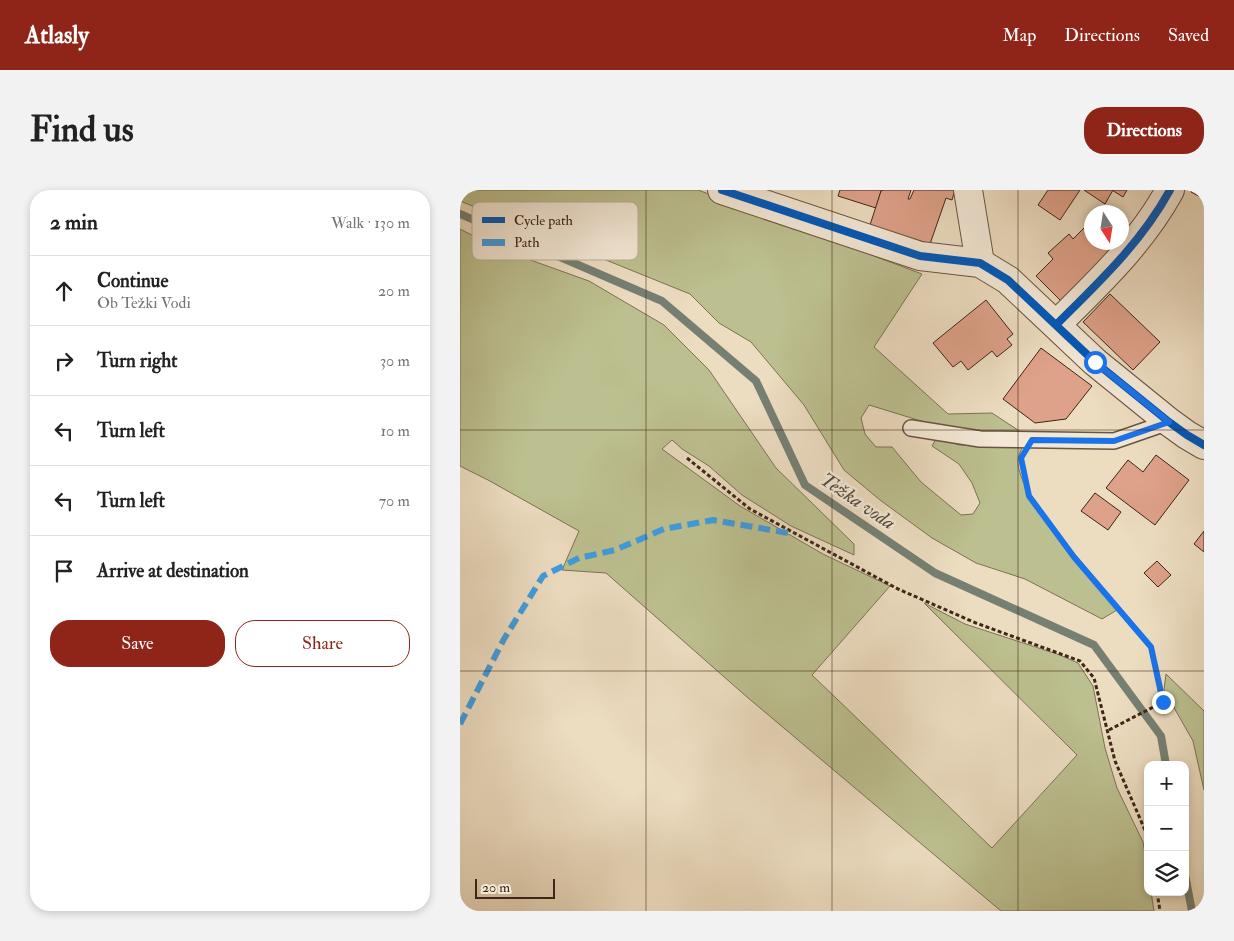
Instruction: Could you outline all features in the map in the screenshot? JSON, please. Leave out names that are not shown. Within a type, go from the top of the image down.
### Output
[{"type":"street","points":[[722,190],[920,256],[980,262],[1008,280],[1057,324],[1095,362],[1187,436],[1204,444]]},
{"type":"street","points":[[968,190],[980,262]]},
{"type":"street","points":[[1057,324],[1118,264],[1157,214],[1170,190]]},
{"type":"lane","points":[[911,428],[980,439],[1114,441],[1169,422]]},
{"type":"path","points":[[1032,440],[1021,458],[1029,496],[1074,557],[1151,647],[1163,702],[1107,731]]},
{"type":"path","points":[[687,458],[750,508],[898,589],[976,624],[1080,661],[1094,678],[1115,761],[1144,828]]},
{"type":"path","points":[[1158,896],[1160,911]]},
{"type":"green space","points":[[460,190],[698,190],[922,274],[874,347],[948,414],[992,413],[1027,436],[978,432],[931,424],[869,405],[861,418],[865,434],[876,447],[892,447],[921,482],[961,515],[973,514],[980,503],[972,483],[959,464],[932,446],[937,437],[959,445],[1023,446],[1018,460],[1021,475],[1029,494],[1058,537],[1117,610],[1102,619],[1025,579],[976,563],[932,538],[880,500],[844,470],[804,405],[751,342],[719,323],[690,294],[606,260],[638,260],[638,202],[472,202],[472,206],[460,201]]},
{"type":"green space","points":[[460,229],[472,235],[472,260],[530,260],[589,281],[664,325],[709,370],[776,468],[854,544],[854,555],[791,526],[742,495],[709,466],[682,449],[672,440],[662,449],[740,506],[823,554],[890,586],[812,675],[992,848],[1077,755],[924,603],[965,624],[1060,655],[1078,663],[1093,686],[1105,748],[1117,788],[1143,842],[1144,896],[1152,896],[1154,911],[1001,911],[747,697],[606,573],[562,570],[579,531],[460,466]]},
{"type":"green space","points":[[1166,674],[1204,711],[1204,790],[1193,741],[1164,690]]},
{"type":"building","points":[[840,190],[883,190],[881,191],[876,208],[838,196]]},
{"type":"building","points":[[911,190],[908,199],[910,199],[914,190],[955,190],[952,200],[946,198],[930,244],[870,225],[881,191]]},
{"type":"building","points":[[1048,190],[1080,190],[1060,220],[1038,205]]},
{"type":"building","points":[[1084,190],[1113,190],[1105,204]]},
{"type":"building","points":[[1112,190],[1127,190],[1123,197]]},
{"type":"building","points":[[1192,190],[1204,190],[1204,199],[1191,192]]},
{"type":"building","points":[[1084,228],[1084,250],[1115,250],[1063,303],[1036,276],[1053,259],[1048,253],[1069,234],[1073,239]]},
{"type":"building","points":[[1110,294],[1160,342],[1133,370],[1083,322]]},
{"type":"building","points":[[986,300],[1013,334],[1007,339],[1012,345],[997,357],[992,351],[968,370],[961,361],[953,367],[933,343]]},
{"type":"building","points":[[1041,348],[1092,386],[1066,419],[1035,423],[1003,399]]},
{"type":"building","points":[[1156,455],[1189,480],[1155,525],[1106,488],[1128,460],[1143,472]]},
{"type":"building","points":[[1095,493],[1121,512],[1108,530],[1081,511]]},
{"type":"building","points":[[1204,531],[1204,552],[1194,544]]},
{"type":"building","points":[[1157,561],[1171,575],[1158,587],[1144,573]]},
{"type":"waterway","name":"Težka voda","points":[[460,214],[472,219]]},
{"type":"waterway","name":"Težka voda","points":[[567,260],[662,301],[756,381],[805,485],[935,573],[1094,645],[1161,736],[1165,761]]},
{"type":"waterway","name":"Težka voda","points":[[1189,896],[1192,911]]},
{"type":"marked path","points":[[460,724],[504,639],[543,576],[579,558],[615,550],[664,529],[713,520],[794,534]]},
{"type":"cycle path","points":[[722,190],[920,256],[980,263],[1008,280],[1095,362],[1169,422],[1204,445]]},
{"type":"cycle path","points":[[1057,324],[1133,245],[1170,190]]},
{"type":"route","points":[[1095,362],[1169,422],[1114,441],[1032,440],[1021,458],[1023,472],[1029,496],[1074,557],[1151,647],[1163,702]]}]
